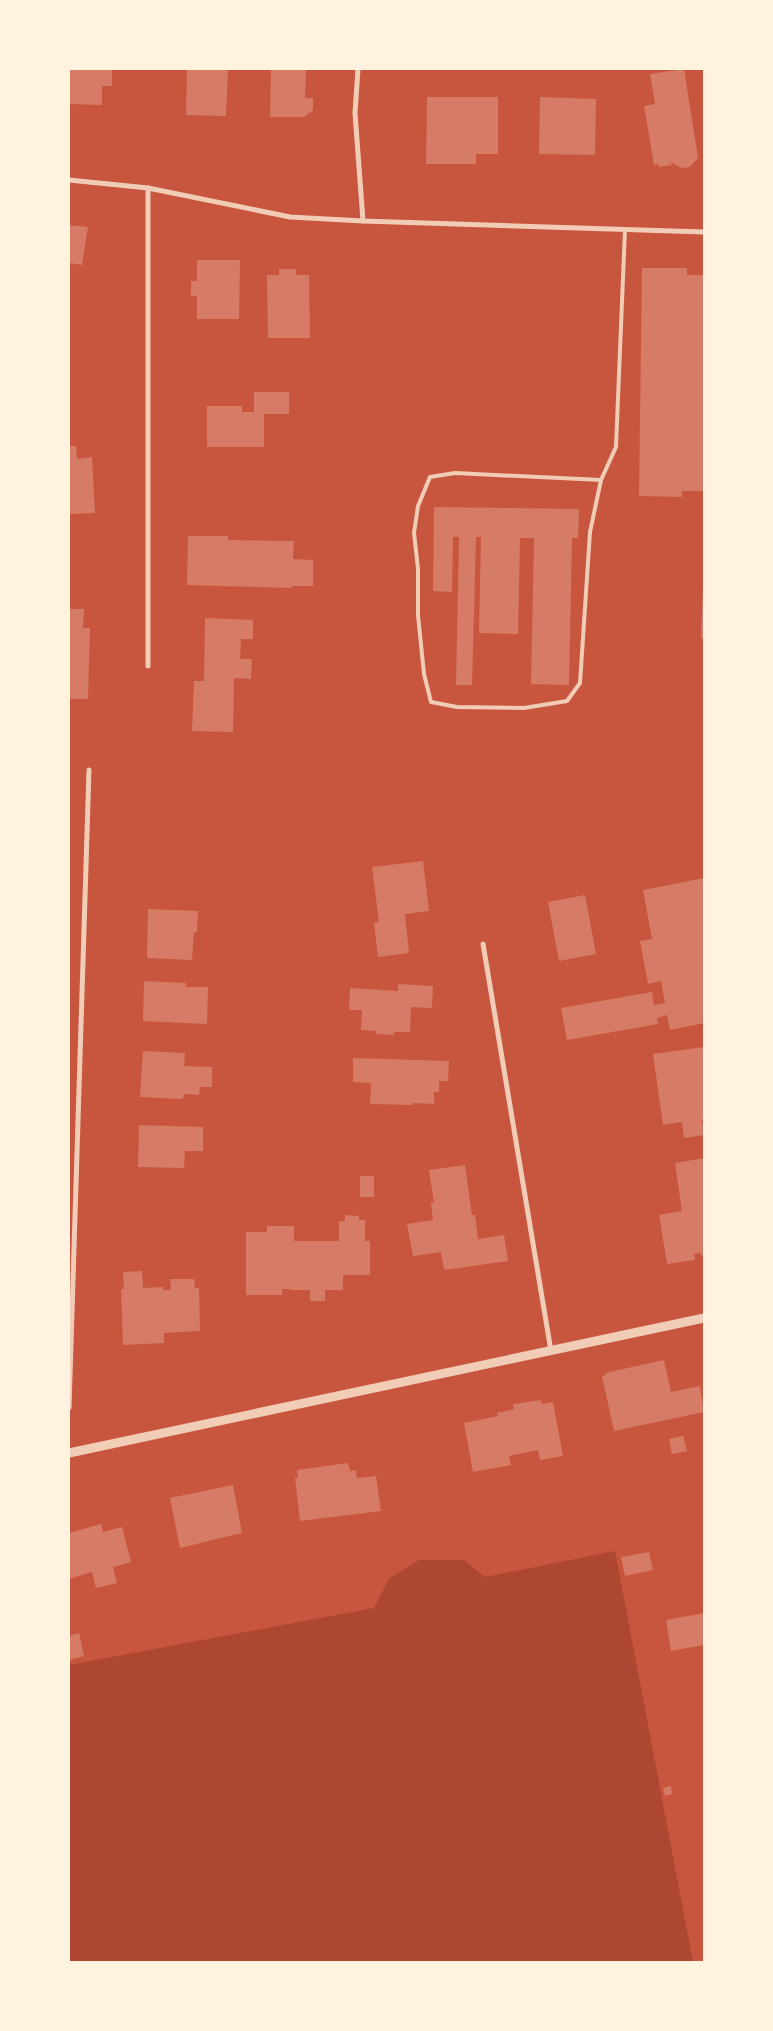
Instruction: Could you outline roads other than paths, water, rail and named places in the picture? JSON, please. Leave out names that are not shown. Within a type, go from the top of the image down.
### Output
[{"type":"street","points":[[358,69],[355,113],[363,221]]},
{"type":"street","points":[[69,180],[148,188],[290,216],[363,221],[704,232]]},
{"type":"street","points":[[148,188],[148,666]]},
{"type":"street","points":[[69,1408],[89,770]]},
{"type":"street","points":[[482,944],[551,1351]]},
{"type":"street","points":[[69,1453],[704,1318]]},
{"type":"lane","points":[[601,480],[455,473],[430,478],[418,506],[414,532],[418,569],[418,615],[424,674],[430,702],[457,707],[524,708],[567,700],[580,683],[590,532],[601,480],[616,447],[625,230]]}]
